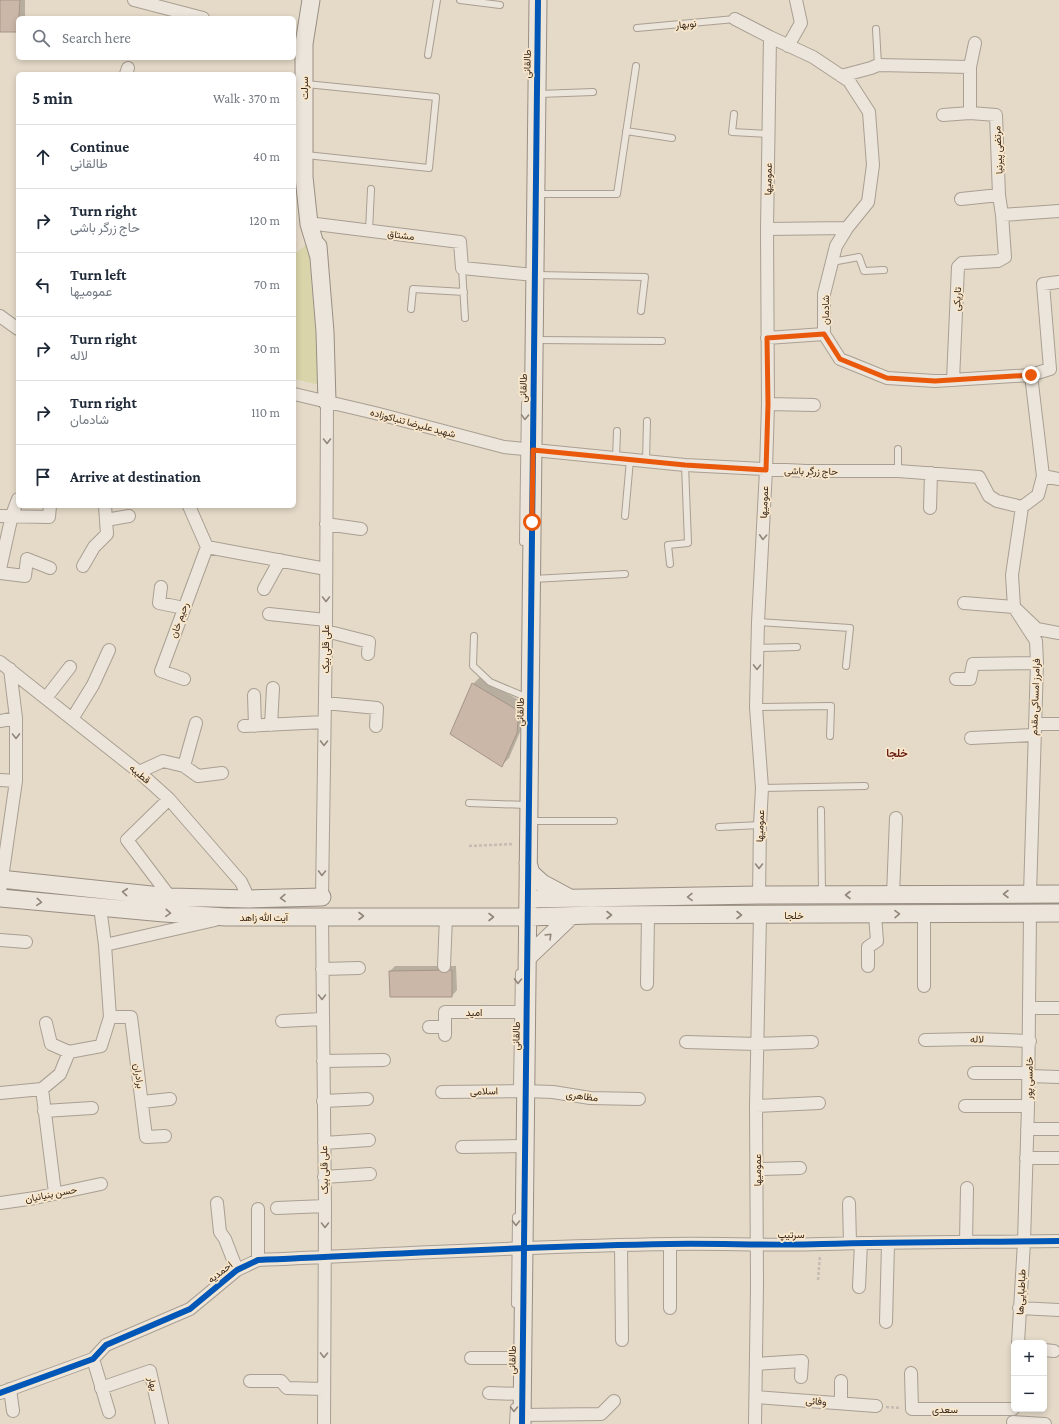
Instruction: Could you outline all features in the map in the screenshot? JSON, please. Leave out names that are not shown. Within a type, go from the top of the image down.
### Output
[{"type":"main road","name":"سرلت","points":[[311,0],[299,43],[304,84],[299,153],[319,257],[325,332],[327,402]]},
{"type":"main road","name":"طالقانی","points":[[519,1421],[517,1358],[519,1147],[523,914],[528,863],[528,843],[524,808],[525,697],[531,579],[528,450],[534,340],[532,274],[536,194],[538,0]]},
{"type":"main road","points":[[528,863],[531,873],[542,883],[570,898]]},
{"type":"main road","name":"آیت الله زاهد","points":[[1,883],[170,897],[249,899],[322,897]]},
{"type":"main road","name":"خلجا","points":[[523,914],[572,916],[591,907],[759,895],[1059,894]]},
{"type":"main road","points":[[970,895],[970,913]]},
{"type":"main road","name":"آیت الله زاهد","points":[[0,898],[164,913],[226,917],[446,917],[523,914]]},
{"type":"main road","name":"خلجا","points":[[523,914],[570,898],[591,907],[648,916],[1059,913]]},
{"type":"main road","points":[[523,961],[572,916]]},
{"type":"street","points":[[134,0],[179,15]]},
{"type":"street","points":[[788,46],[801,23],[796,0]]},
{"type":"street","name":"شادمان","points":[[735,19],[813,57],[849,81],[869,112],[873,165],[868,202],[847,228],[836,246],[824,294],[824,334],[840,359],[887,378],[935,381],[1031,375],[1050,369],[1043,284],[1059,282]]},
{"type":"street","name":"عمومیها","points":[[759,895],[762,788],[756,708],[758,622],[768,404],[767,229],[770,37]]},
{"type":"street","points":[[943,115],[970,113],[970,67],[975,44]]},
{"type":"street","points":[[841,76],[878,65],[970,67]]},
{"type":"street","name":"مرتضی پیرنیا","points":[[970,113],[996,115],[999,195],[1005,257]]},
{"type":"street","points":[[961,199],[999,195]]},
{"type":"street","points":[[1002,215],[1059,211]]},
{"type":"street","name":"مشتاق","points":[[313,224],[460,242],[462,268]]},
{"type":"street","points":[[767,229],[847,228]]},
{"type":"street","name":"تاریکی","points":[[952,380],[958,267],[962,263],[998,261],[1005,257]]},
{"type":"street","points":[[462,268],[532,274]]},
{"type":"street","points":[[0,316],[16,328]]},
{"type":"street","points":[[767,338],[824,334]]},
{"type":"street","points":[[1014,607],[1012,575],[1022,506],[1038,495],[1043,476],[1031,375]]},
{"type":"street","name":"شهید علیرضا تنباکوزاده","points":[[296,394],[375,413],[504,447],[528,450]]},
{"type":"street","name":"علی قلی بیک","points":[[322,897],[326,626],[327,402]]},
{"type":"street","points":[[768,404],[814,405]]},
{"type":"street","name":"حاج زرگر باشی","points":[[528,450],[685,465],[766,470],[898,471],[979,478],[989,496],[997,501],[1022,506]]},
{"type":"street","points":[[930,508],[931,473]]},
{"type":"street","points":[[1043,476],[1059,479]]},
{"type":"street","points":[[0,569],[6,516],[16,503]]},
{"type":"street","points":[[6,516],[49,517],[50,508]]},
{"type":"street","points":[[83,566],[94,547],[107,534],[105,508]]},
{"type":"street","points":[[190,508],[207,547],[326,569]]},
{"type":"street","points":[[106,520],[129,516]]},
{"type":"street","points":[[326,524],[361,529]]},
{"type":"street","name":"رحیم خان","points":[[184,679],[161,670],[207,547]]},
{"type":"street","points":[[0,573],[25,576],[27,559],[50,568]]},
{"type":"street","points":[[264,589],[280,560]]},
{"type":"street","points":[[161,587],[159,603],[184,608]]},
{"type":"street","points":[[964,603],[1014,607],[1037,629],[1059,633]]},
{"type":"street","name":"فرامرز امساکی مقدم","points":[[1014,607],[1036,640],[1030,894]]},
{"type":"street","points":[[269,614],[326,626],[369,642],[368,654]]},
{"type":"street","points":[[72,719],[93,685],[109,650]]},
{"type":"street","name":"قطیبه","points":[[0,662],[139,772],[169,799],[241,882],[249,899]]},
{"type":"street","points":[[956,679],[970,678],[973,664],[1036,663]]},
{"type":"street","points":[[46,698],[70,667]]},
{"type":"street","points":[[1,883],[16,781],[16,718],[10,669]]},
{"type":"street","points":[[271,725],[273,688]]},
{"type":"street","points":[[254,695],[249,726],[324,722]]},
{"type":"street","points":[[325,703],[377,708],[376,726]]},
{"type":"street","points":[[0,721],[16,718]]},
{"type":"street","points":[[184,766],[196,722]]},
{"type":"street","points":[[971,738],[1034,730],[1059,724]]},
{"type":"street","points":[[139,772],[163,761],[184,766],[198,776],[222,773]]},
{"type":"street","points":[[0,780],[16,781]]},
{"type":"street","points":[[169,799],[127,840],[170,897]]},
{"type":"street","points":[[893,895],[896,818]]},
{"type":"street","points":[[46,1023],[51,1044],[69,1052],[101,1046],[110,1017],[105,945],[100,907]]},
{"type":"street","points":[[924,914],[924,986]]},
{"type":"street","name":"خامسی پور","points":[[1024,1242],[1030,1041],[1030,914]]},
{"type":"street","name":"عمومیها","points":[[755,1424],[758,1169],[756,1106],[760,915]]},
{"type":"street","points":[[868,966],[868,947],[877,941],[875,915]]},
{"type":"street","name":"علی قلی بیک","points":[[322,916],[325,1206],[324,1424]]},
{"type":"street","points":[[647,984],[648,916]]},
{"type":"street","points":[[105,945],[226,917]]},
{"type":"street","points":[[444,966],[446,917]]},
{"type":"street","points":[[0,940],[26,942]]},
{"type":"street","points":[[322,968],[359,968]]},
{"type":"street","points":[[1030,1008],[1059,1008]]},
{"type":"street","name":"امید","points":[[429,1027],[445,1031],[445,1012],[522,1012]]},
{"type":"street","name":"برادران","points":[[110,1017],[131,1017],[146,1137],[165,1136]]},
{"type":"street","points":[[282,1021],[322,1019]]},
{"type":"street","name":"لاله","points":[[925,1040],[975,1039],[1030,1041]]},
{"type":"street","points":[[686,1042],[757,1044],[812,1042]]},
{"type":"street","points":[[0,1093],[42,1089],[60,1074],[69,1052]]},
{"type":"street","points":[[323,1061],[384,1060]]},
{"type":"street","points":[[974,1073],[1025,1073],[1029,1076],[1059,1077]]},
{"type":"street","points":[[42,1089],[55,1193]]},
{"type":"street","name":"اسلامی","points":[[442,1092],[520,1093]]},
{"type":"street","name":"مظاهری","points":[[520,1093],[553,1092],[590,1098],[639,1099]]},
{"type":"street","points":[[142,1102],[170,1099]]},
{"type":"street","points":[[323,1102],[366,1099]]},
{"type":"street","points":[[756,1106],[819,1103]]},
{"type":"street","points":[[965,1106],[1028,1106]]},
{"type":"street","points":[[44,1112],[92,1108]]},
{"type":"street","points":[[1027,1129],[1059,1129]]},
{"type":"street","points":[[324,1143],[369,1140]]},
{"type":"street","points":[[462,1147],[519,1147]]},
{"type":"street","points":[[1026,1158],[1059,1158]]},
{"type":"street","points":[[758,1169],[800,1168]]},
{"type":"street","points":[[324,1177],[370,1174]]},
{"type":"street","name":"حسن بنیانیان","points":[[0,1203],[101,1184]]},
{"type":"street","points":[[966,1242],[967,1188]]},
{"type":"street","points":[[217,1203],[220,1232],[225,1239],[237,1270]]},
{"type":"street","points":[[849,1203],[856,1243],[859,1287]]},
{"type":"street","points":[[277,1208],[325,1206]]},
{"type":"street","points":[[258,1209],[258,1260]]},
{"type":"street","name":"سرتیپ","points":[[519,1248],[670,1244],[888,1244],[1059,1241]]},
{"type":"street","name":"طباطبایی‌ها","points":[[1018,1340],[1024,1242]]},
{"type":"street","points":[[670,1244],[670,1308]]},
{"type":"street","points":[[886,1322],[888,1244]]},
{"type":"street","points":[[621,1245],[622,1340]]},
{"type":"street","name":"احمدیه","points":[[5,1391],[93,1359],[106,1345],[190,1309],[237,1270],[258,1260],[519,1248]]},
{"type":"street","points":[[1019,1308],[1059,1310]]},
{"type":"street","points":[[471,1358],[517,1358]]},
{"type":"street","points":[[93,1359],[109,1412]]},
{"type":"street","points":[[756,1364],[802,1361],[801,1376]]},
{"type":"street","name":"بهار","points":[[101,1388],[150,1371],[162,1424]]},
{"type":"street","points":[[912,1373],[912,1409]]},
{"type":"street","points":[[841,1380],[841,1403]]},
{"type":"street","points":[[250,1381],[282,1381],[287,1388],[324,1389]]},
{"type":"street","points":[[5,1391],[13,1411]]},
{"type":"street","points":[[490,1393],[517,1391]]},
{"type":"street","name":"وفائی","points":[[756,1397],[876,1406]]},
{"type":"street","points":[[519,1421],[602,1414],[614,1401]]},
{"type":"street","name":"سعدی","points":[[912,1409],[1011,1406]]},
{"type":"street","points":[[1014,1412],[1013,1423],[1046,1424]]},
{"type":"lane","points":[[428,55],[437,0]]},
{"type":"lane","points":[[460,0],[500,5]]},
{"type":"lane","name":"نوبهار","points":[[637,28],[735,19]]},
{"type":"lane","points":[[876,29],[878,65]]},
{"type":"lane","points":[[536,194],[617,194],[636,66]]},
{"type":"lane","points":[[299,153],[429,168],[436,97],[304,84]]},
{"type":"lane","points":[[537,94],[593,92]]},
{"type":"lane","points":[[734,114],[732,132],[768,134]]},
{"type":"lane","points":[[626,131],[672,138]]},
{"type":"lane","name":"طالقانی","points":[[528,306],[532,274],[530,141]]},
{"type":"lane","points":[[369,231],[371,189]]},
{"type":"lane","points":[[832,262],[860,257],[864,271],[884,270]]},
{"type":"lane","points":[[462,268],[466,318]]},
{"type":"lane","points":[[532,274],[645,277],[642,310]]},
{"type":"lane","points":[[411,309],[413,289],[464,292]]},
{"type":"lane","points":[[534,340],[662,341]]},
{"type":"lane","name":"طالقانی","points":[[523,547],[528,450],[525,394]]},
{"type":"lane","points":[[646,462],[647,421]]},
{"type":"lane","points":[[616,459],[617,431]]},
{"type":"lane","points":[[898,449],[898,471]]},
{"type":"lane","points":[[625,516],[630,460]]},
{"type":"lane","points":[[670,564],[668,545],[688,543],[685,465]]},
{"type":"lane","points":[[531,579],[625,574]]},
{"type":"lane","points":[[758,622],[850,628],[846,666]]},
{"type":"lane","points":[[474,636],[473,666],[490,682],[525,697]]},
{"type":"lane","points":[[757,648],[797,647]]},
{"type":"lane","points":[[756,708],[832,706],[830,736]]},
{"type":"lane","points":[[762,788],[865,786]]},
{"type":"lane","points":[[469,803],[524,808],[614,821]]},
{"type":"lane","points":[[821,810],[822,895]]},
{"type":"lane","points":[[719,826],[760,825]]},
{"type":"lane","name":"طالقانی","points":[[515,1311],[519,1248],[516,1209]]},
{"type":"path","points":[[469,846],[528,843]]},
{"type":"path","points":[[818,1280],[821,1244]]},
{"type":"path","points":[[876,1406],[912,1409]]},
{"type":"shaded area","points":[[308,243],[320,385],[296,379],[296,253]]},
{"type":"building","points":[[0,0],[20,0],[19,16],[16,16],[16,32],[0,32]]},
{"type":"building","points":[[472,683],[519,711],[517,733],[502,767],[450,734]]},
{"type":"building","points":[[452,970],[452,997],[390,997],[389,971]]},
{"type":"cycle path","points":[[522,1424],[538,0]]},
{"type":"cycle path","points":[[0,1393],[93,1359],[106,1345],[190,1309],[237,1270],[258,1260],[566,1246],[688,1244],[803,1245],[1059,1241]]},
{"type":"district","name":"خلجا","points":[[897,753]]},
{"type":"route","points":[[532,522],[533,450],[685,465],[766,470],[768,404],[767,338],[824,334],[840,359],[887,378],[935,381],[1031,375]]}]
